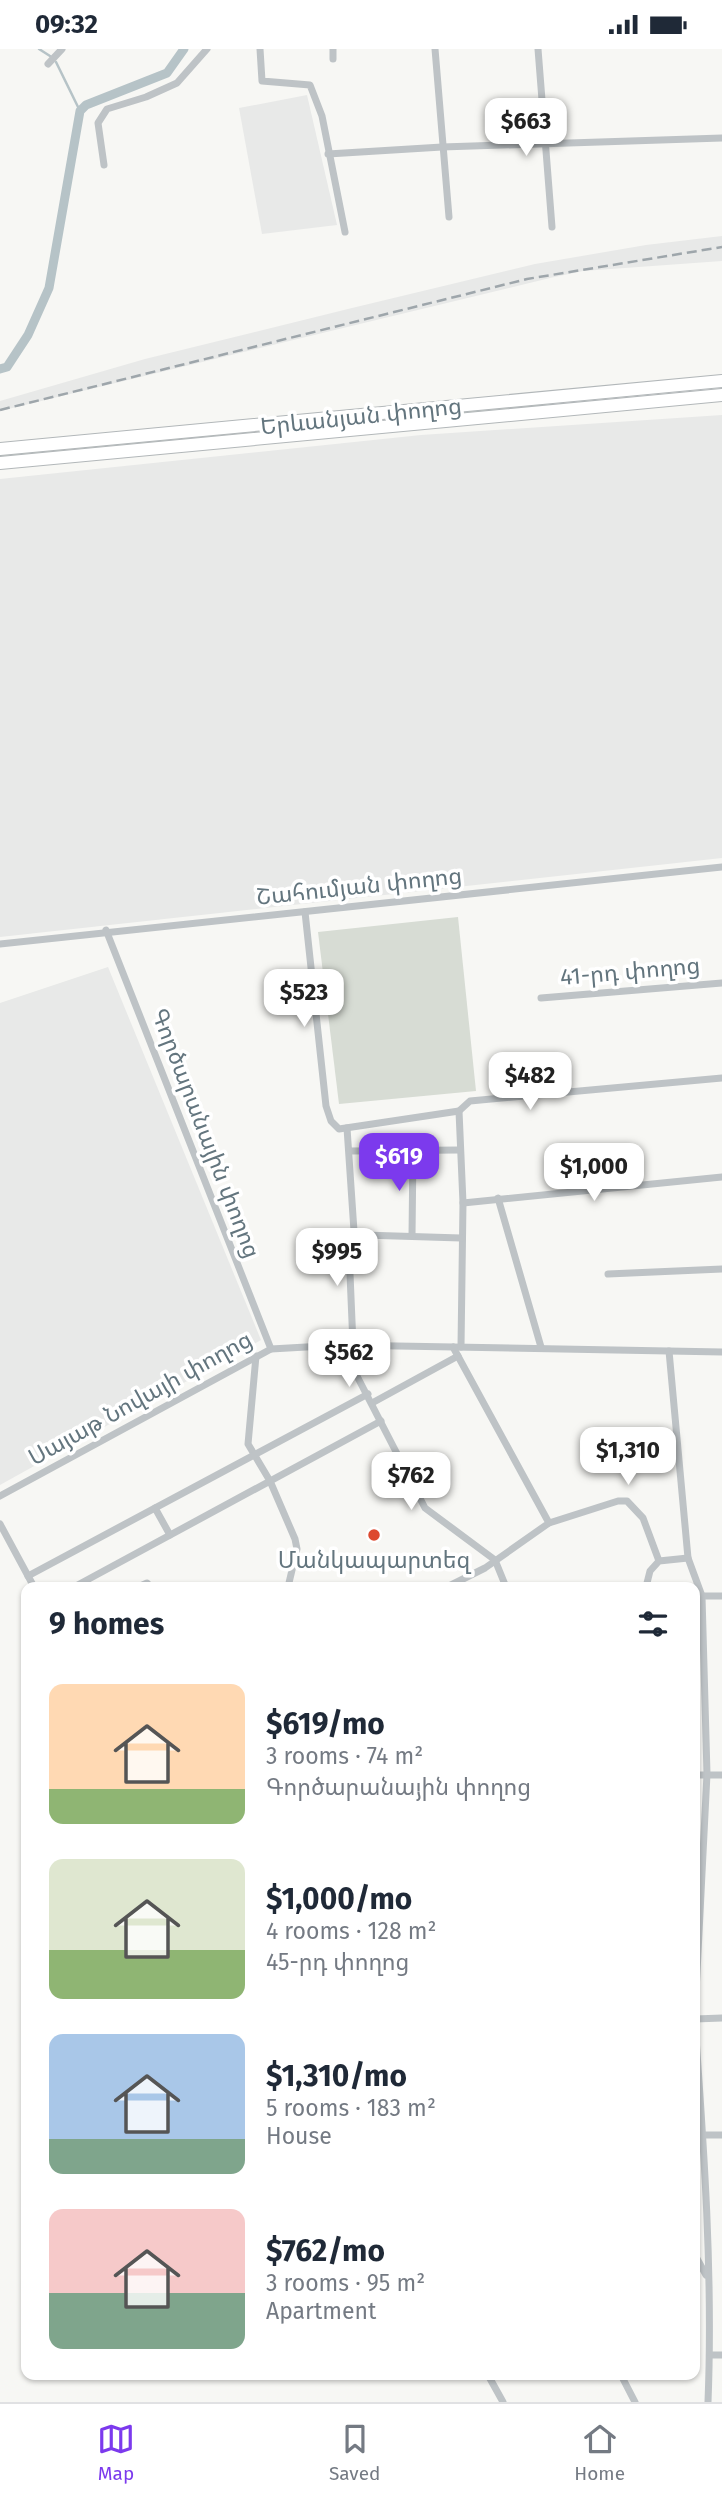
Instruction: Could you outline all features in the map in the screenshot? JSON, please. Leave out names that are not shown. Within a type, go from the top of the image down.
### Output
[{"type":"highway","points":[[719,381],[719,395]]},
{"type":"highway","name":"Երևանյան փողոց","points":[[0,463],[562,403],[719,381]]},
{"type":"highway","name":"Երևանյան փողոց","points":[[0,449],[562,403],[719,395]]},
{"type":"street","points":[[104,165],[98,123],[107,109],[177,83],[207,49]]},
{"type":"street","points":[[260,49],[262,81],[310,85],[322,116],[345,232]]},
{"type":"street","points":[[333,49],[334,59]]},
{"type":"street","points":[[435,49],[449,217]]},
{"type":"street","points":[[538,49],[552,227]]},
{"type":"street","points":[[48,64],[58,50]]},
{"type":"street","points":[[328,154],[442,147],[722,138]]},
{"type":"street","name":"Շահումյան փողոց","points":[[0,944],[106,930],[304,912],[722,867]]},
{"type":"street","points":[[304,912],[326,1106],[331,1121],[343,1129],[351,1151],[354,1231],[350,1274],[353,1345]]},
{"type":"street","name":"Գործարանային փողոց","points":[[106,930],[271,1349]]},
{"type":"street","name":"41-րդ փողոց","points":[[541,998],[722,983]]},
{"type":"street","points":[[343,1129],[459,1111],[470,1101],[722,1078]]},
{"type":"street","points":[[459,1111],[463,1203],[458,1356],[549,1523]]},
{"type":"street","points":[[412,1237],[413,1150]]},
{"type":"street","points":[[351,1151],[459,1150]]},
{"type":"street","points":[[463,1203],[722,1177]]},
{"type":"street","points":[[498,1198],[541,1347]]},
{"type":"street","points":[[354,1231],[363,1235],[461,1238]]},
{"type":"street","points":[[608,1274],[722,1269]]},
{"type":"street","points":[[341,1345],[425,1508],[495,1560],[504,1582]]},
{"type":"street","name":"Սայաթ Նովայի փողոց","points":[[0,1496],[271,1349],[353,1345],[722,1352]]},
{"type":"street","points":[[669,1351],[688,1558],[697,1582]]},
{"type":"street","points":[[256,1356],[247,1427],[248,1444],[270,1481],[297,1549],[289,1582]]},
{"type":"street","points":[[372,1403],[458,1356]]},
{"type":"street","points":[[29,1576],[368,1394]]},
{"type":"street","points":[[84,1582],[381,1421]]},
{"type":"street","points":[[456,1582],[495,1560],[549,1523],[618,1501],[627,1501],[643,1518],[659,1562]]},
{"type":"street","points":[[155,1508],[170,1535]]},
{"type":"street","points":[[0,1524],[32,1582]]},
{"type":"street","points":[[647,1582],[650,1571],[659,1562],[688,1558]]},
{"type":"street","points":[[700,1591],[707,1774],[700,1913]]},
{"type":"street","points":[[702,1596],[722,1596]]},
{"type":"street","points":[[700,1775],[722,1775]]},
{"type":"street","points":[[700,2021],[722,2018]]},
{"type":"street","points":[[700,2093],[710,2355],[708,2402]]},
{"type":"street","points":[[703,2135],[722,2135]]},
{"type":"street","points":[[700,2264],[708,2278]]},
{"type":"street","points":[[710,2355],[722,2355]]},
{"type":"street","points":[[491,2380],[503,2402]]},
{"type":"street","points":[[624,2380],[635,2402]]},
{"type":"shaded area","points":[[307,95],[337,225],[262,234],[239,108]]},
{"type":"shaded area","points":[[722,236],[722,261],[583,271],[0,411],[0,401],[145,359],[352,308],[535,264],[646,245]]},
{"type":"shaded area","points":[[546,401],[547,407],[0,458],[0,453]]},
{"type":"shaded area","points":[[722,415],[722,858],[0,937],[0,479],[421,435]]},
{"type":"shaded area","points":[[458,917],[476,1091],[339,1104],[318,932]]},
{"type":"shaded area","points":[[108,967],[261,1340],[0,1485],[0,1003]]},
{"type":"waterway","points":[[39,49],[50,56]]},
{"type":"waterway","points":[[0,369],[7,367],[28,335],[49,288],[80,111],[86,105],[167,73],[184,49]]},
{"type":"waterway","points":[[56,62],[80,111]]},
{"type":"railway","points":[[0,410],[527,279],[722,247]]},
{"type":"place","name":"Մանկապարտեզ","points":[[374,1535]]}]
